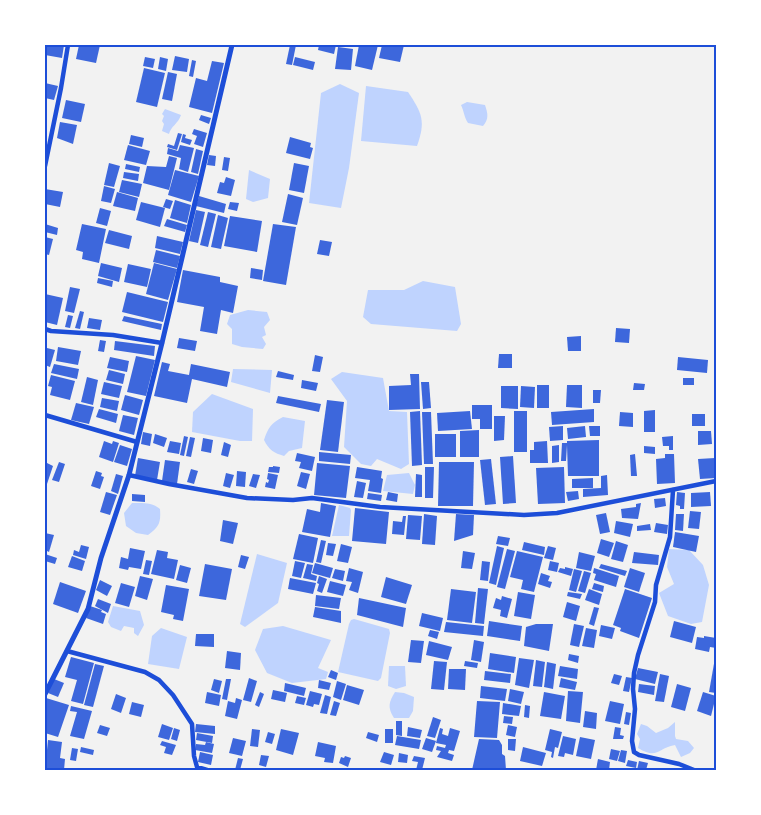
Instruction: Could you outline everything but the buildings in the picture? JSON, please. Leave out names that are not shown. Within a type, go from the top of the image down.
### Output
[{"type":"street","points":[[45,166],[68,45]]},
{"type":"street","points":[[45,694],[88,609],[101,558],[129,475],[232,45]]},
{"type":"street","points":[[45,329],[112,335],[162,343]]},
{"type":"street","points":[[45,415],[137,442]]},
{"type":"street","points":[[129,475],[247,498],[293,500],[312,498],[380,507],[524,515],[557,513],[716,481]]},
{"type":"street","points":[[673,490],[672,529],[656,585],[656,602],[638,655],[634,673],[635,709],[632,741],[634,752],[639,755],[651,756],[694,770]]},
{"type":"street","points":[[67,651],[146,672],[160,680],[173,695],[192,724],[192,739],[197,768],[207,770]]},
{"type":"water","points":[[340,84],[359,93],[349,168],[341,208],[309,203],[321,93]]},
{"type":"water","points":[[366,86],[408,92],[417,106],[422,123],[417,146],[361,141]]},
{"type":"water","points":[[467,102],[485,105],[487,116],[483,126],[468,123],[461,105]]},
{"type":"water","points":[[165,109],[181,115],[169,134],[162,131],[164,116],[162,114]]},
{"type":"water","points":[[249,170],[270,179],[268,198],[253,202],[246,199]]},
{"type":"water","points":[[423,281],[455,287],[461,324],[457,331],[371,324],[363,317],[368,290],[404,290]]},
{"type":"water","points":[[248,310],[267,312],[270,320],[264,327],[266,335],[262,337],[266,344],[263,349],[232,344],[232,329],[227,324],[230,315]]},
{"type":"water","points":[[233,369],[272,370],[270,393],[231,382]]},
{"type":"water","points":[[342,372],[383,378],[389,411],[407,412],[409,464],[401,469],[377,459],[371,466],[361,464],[344,447],[347,401],[331,379]]},
{"type":"water","points":[[212,394],[253,409],[252,441],[240,441],[192,432],[193,412]]},
{"type":"water","points":[[283,417],[305,421],[302,448],[289,451],[284,456],[272,451],[264,440],[271,426]]},
{"type":"water","points":[[409,473],[415,485],[413,494],[383,491],[387,475]]},
{"type":"water","points":[[132,503],[151,504],[160,509],[158,524],[155,530],[148,535],[136,533],[126,526],[124,513]]},
{"type":"water","points":[[339,505],[351,510],[349,536],[332,536]]},
{"type":"water","points":[[669,549],[689,550],[703,565],[709,585],[702,622],[691,624],[668,616],[659,593],[674,584],[667,567]]},
{"type":"water","points":[[257,554],[287,563],[278,603],[245,627],[240,624]]},
{"type":"water","points":[[113,606],[140,611],[144,625],[138,636],[134,633],[134,628],[124,626],[121,631],[111,627],[108,622]]},
{"type":"water","points":[[354,619],[389,629],[390,633],[381,678],[378,681],[338,672],[349,624]]},
{"type":"water","points":[[283,626],[331,640],[318,668],[328,672],[326,679],[292,683],[267,673],[255,650],[263,629]]},
{"type":"water","points":[[161,628],[187,637],[179,669],[148,664],[152,636]]},
{"type":"water","points":[[389,666],[405,666],[406,686],[396,689],[388,686]]},
{"type":"water","points":[[395,692],[414,697],[413,711],[409,718],[394,718],[390,711],[391,699]]},
{"type":"water","points":[[675,722],[676,739],[688,741],[694,748],[690,753],[681,757],[675,745],[654,753],[638,748],[640,739],[637,734],[641,724],[656,733],[668,728]]}]
